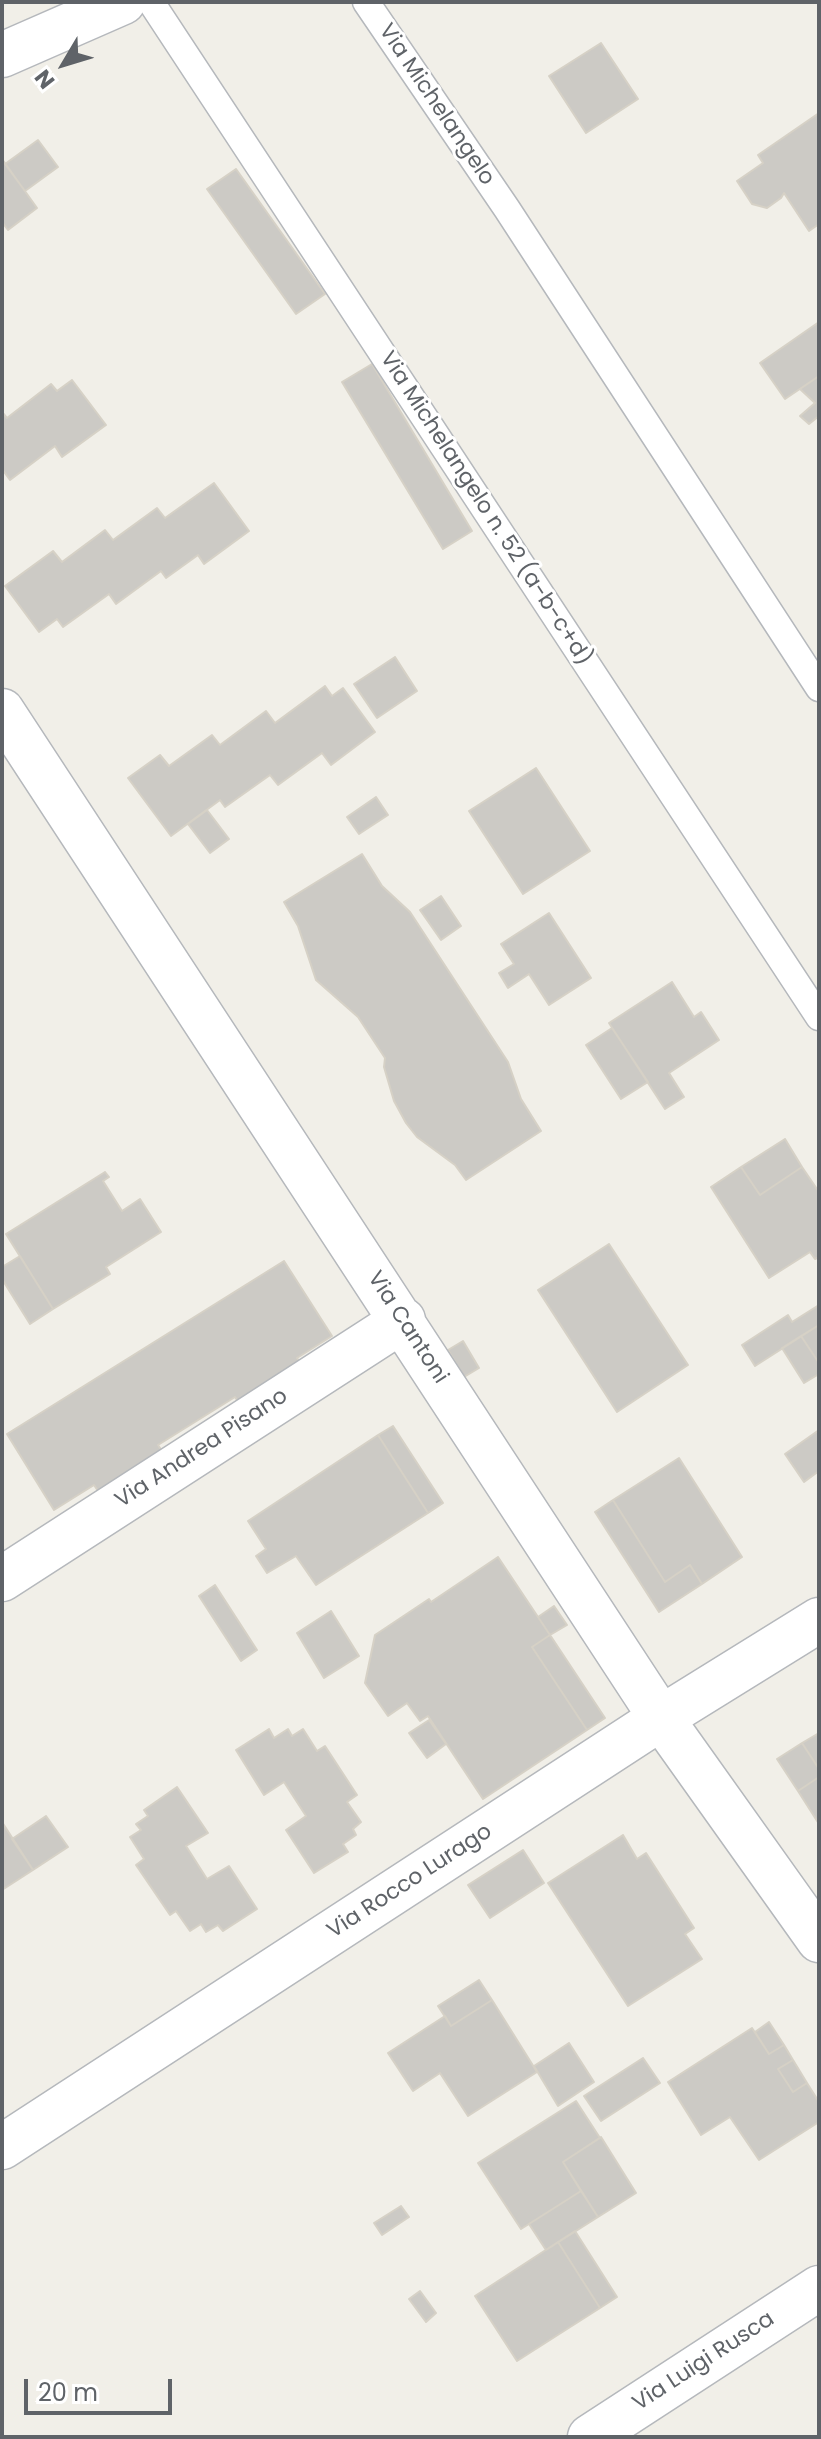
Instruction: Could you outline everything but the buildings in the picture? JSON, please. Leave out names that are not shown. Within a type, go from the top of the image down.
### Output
[{"type":"street","points":[[2,55],[123,2]]},
{"type":"street","name":"Via Cantoni","points":[[2,711],[661,1718],[819,1940]]},
{"type":"street","name":"Via Andrea Pisano","points":[[2,1579],[403,1320]]},
{"type":"street","name":"Via Rocco Lurago","points":[[2,2147],[661,1718],[819,1620]]},
{"type":"street","name":"Via Luigi Rusca","points":[[590,2437],[819,2288]]},
{"type":"lane","name":"Via Michelangelo n. 52 (a-b-c+d)","points":[[151,2],[819,1017]]},
{"type":"lane","name":"Via Michelangelo","points":[[366,2],[507,209],[819,688]]}]
